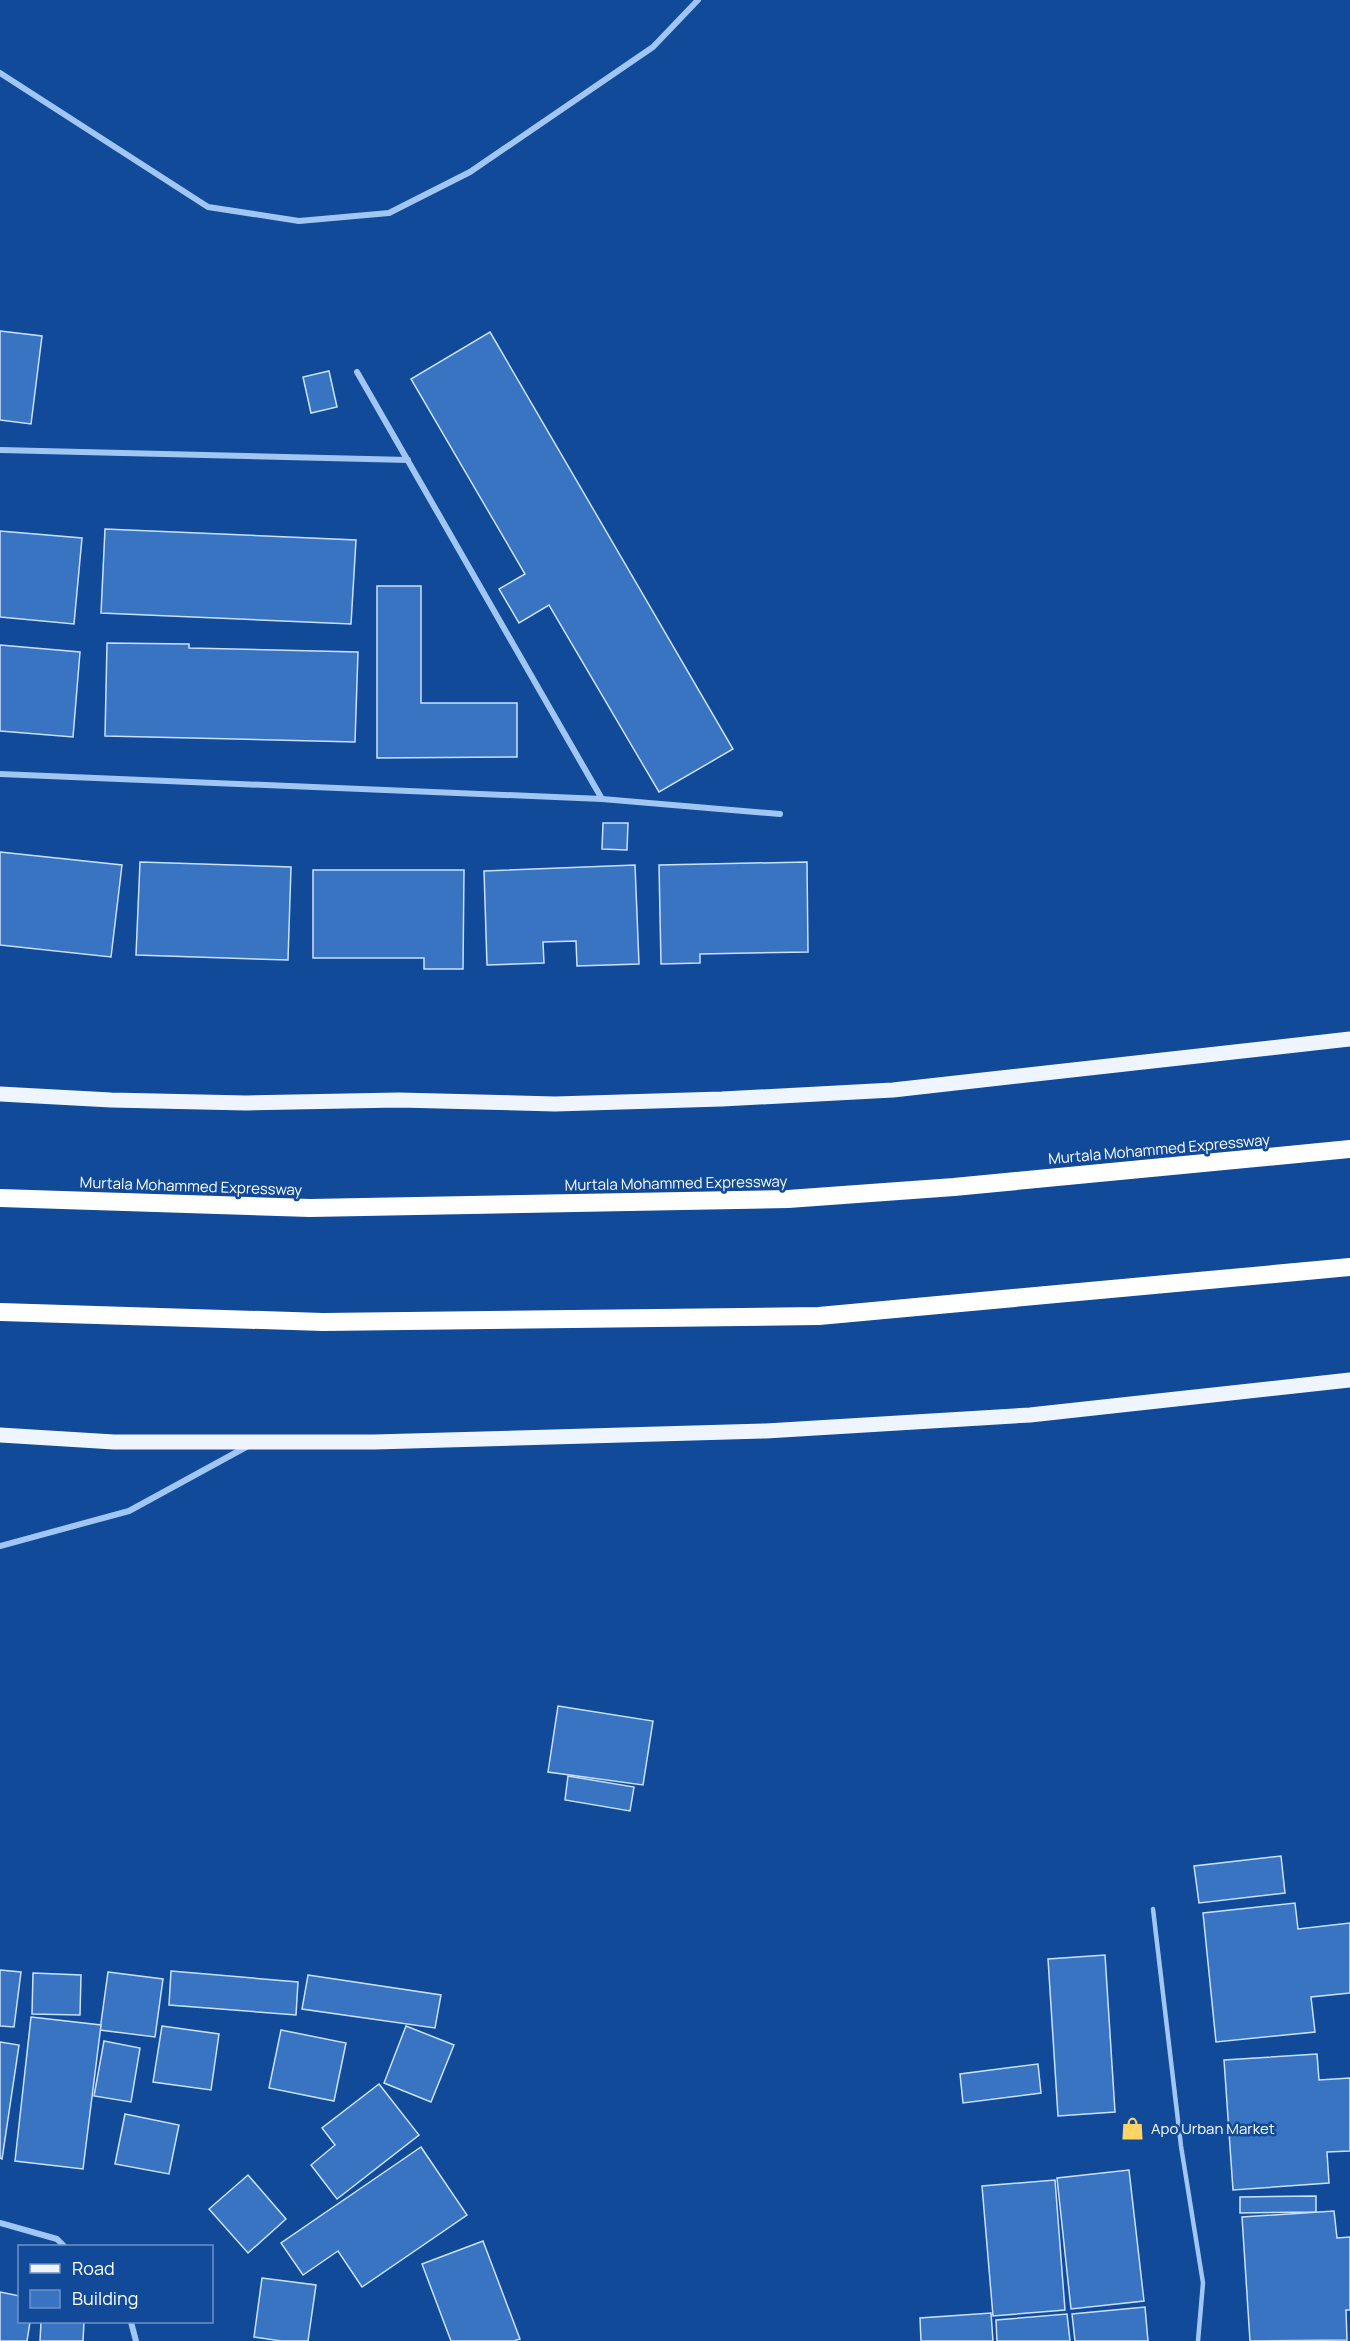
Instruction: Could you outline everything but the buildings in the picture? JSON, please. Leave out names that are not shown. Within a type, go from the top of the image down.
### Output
[{"type":"highway","name":"Murtala Mohammed Expressway","points":[[0,1198],[310,1208],[788,1199],[954,1187],[1350,1149]]},
{"type":"highway","points":[[0,1312],[323,1322],[819,1316],[1350,1267]]},
{"type":"main road","points":[[0,1094],[111,1100],[246,1102],[399,1100],[555,1104],[722,1099],[893,1090],[1350,1039]]},
{"type":"main road","points":[[0,1435],[114,1442],[259,1440],[374,1442],[766,1431],[1030,1415],[1350,1380]]},
{"type":"street","points":[[0,73],[208,207],[299,221],[389,213],[470,172],[653,47],[698,0]]},
{"type":"street","points":[[357,372],[602,800]]},
{"type":"street","points":[[0,450],[408,460]]},
{"type":"street","points":[[0,774],[602,800],[780,814]]},
{"type":"street","points":[[0,1546],[129,1511],[259,1440]]},
{"type":"street","points":[[0,2223],[57,2239],[62,2245]]},
{"type":"street","points":[[131,2323],[136,2341]]},
{"type":"lane","points":[[1153,1909],[1181,2145],[1203,2283],[1198,2341]]},
{"type":"place","name":"Apo Urban Market","points":[[1133,2128]]}]
